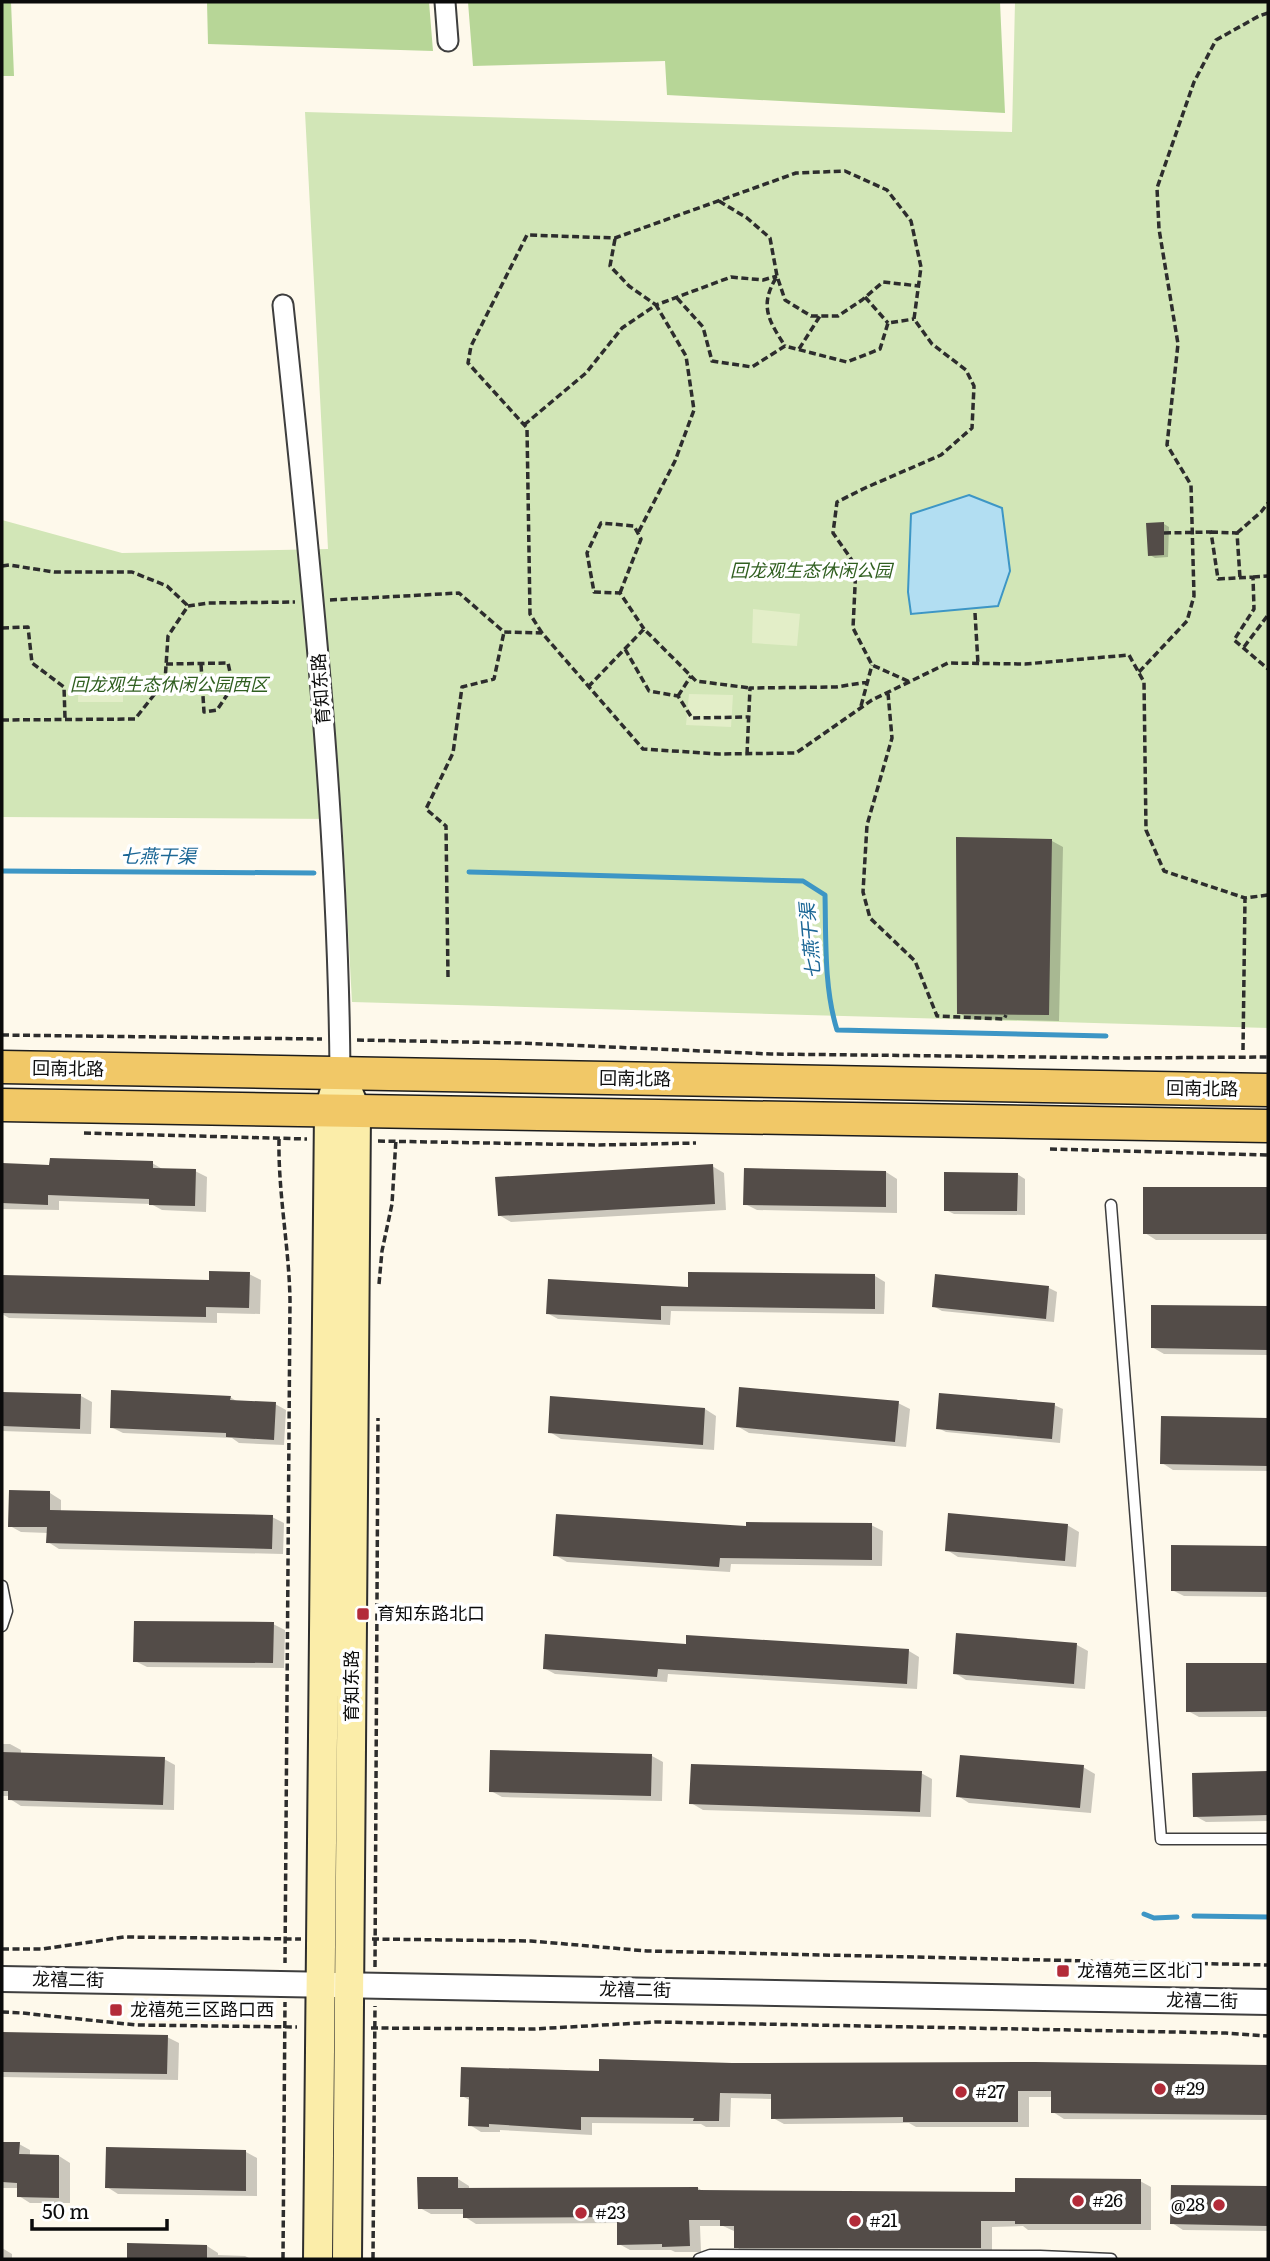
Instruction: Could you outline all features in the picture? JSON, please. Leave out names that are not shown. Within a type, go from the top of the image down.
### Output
[{"type":"main road","name":"回南北路","points":[[2,1068],[1268,1090]]},
{"type":"main road","name":"育知东路","points":[[340,1073],[349,1985],[347,2259]]},
{"type":"main road","name":"回南北路","points":[[2,1105],[1268,1126]]},
{"type":"main road","name":"育知东路","points":[[318,2259],[321,1985],[342,1111]]},
{"type":"street","points":[[445,2],[448,41]]},
{"type":"street","name":"育知东路","points":[[283,305],[314,601],[337,933],[340,1073]]},
{"type":"street","name":"龙禧二街","points":[[2,1979],[1268,2002]]},
{"type":"lane","points":[[1111,1205],[1161,1839],[1268,1839]]},
{"type":"lane","points":[[2,1586],[7,1611],[2,1626]]},
{"type":"lane","points":[[699,2259],[710,2255],[1040,2256],[1111,2259]]},
{"type":"path","points":[[1139,672],[1187,621],[1194,596],[1191,485],[1167,445],[1178,344],[1159,229],[1157,188],[1194,82],[1216,40],[1268,13]]},
{"type":"path","points":[[910,682],[872,665],[853,628],[856,566],[833,533],[837,502],[941,455],[972,428],[974,386],[966,370],[932,344],[914,319],[921,267],[911,221],[887,190],[845,170],[796,173],[615,238],[527,235],[471,346],[468,363],[527,428],[530,614],[541,633],[643,749],[719,754],[796,753],[860,708],[948,663],[1025,664],[1129,655],[1144,682],[1146,830],[1164,870],[1245,898],[1268,895]]},
{"type":"path","points":[[719,201],[747,218],[770,238],[777,276],[785,300],[811,316],[838,316],[883,282],[919,286]]},
{"type":"path","points":[[615,238],[610,266],[629,286],[656,305],[686,356],[694,410],[675,461],[638,533]]},
{"type":"path","points":[[524,425],[586,373],[622,328],[656,305],[732,277],[763,280],[777,276]]},
{"type":"path","points":[[777,276],[768,290],[767,318],[785,346]]},
{"type":"path","points":[[865,297],[888,323]]},
{"type":"path","points":[[677,298],[703,327],[712,361],[752,367],[785,346],[847,362],[880,349],[888,323]]},
{"type":"path","points":[[799,349],[820,316]]},
{"type":"path","points":[[888,323],[914,319]]},
{"type":"path","points":[[1164,533],[1237,533],[1268,503]]},
{"type":"path","points":[[601,523],[634,526],[641,539],[620,593],[594,592],[587,552],[601,523]]},
{"type":"path","points":[[1211,532],[1218,579],[1268,576]]},
{"type":"path","points":[[1237,533],[1240,578]]},
{"type":"path","points":[[2,566],[54,572],[132,572],[167,586],[188,606]]},
{"type":"path","points":[[1253,577],[1254,609],[1234,639],[1268,669]]},
{"type":"path","points":[[2,720],[135,719],[164,681],[168,636],[188,606],[459,593],[503,632],[541,633]]},
{"type":"path","points":[[620,593],[644,629],[696,681],[750,688],[835,687],[868,682]]},
{"type":"path","points":[[975,613],[978,664]]},
{"type":"path","points":[[1244,648],[1268,615]]},
{"type":"path","points":[[2,628],[28,627],[32,663],[64,687],[65,719]]},
{"type":"path","points":[[588,687],[644,629]]},
{"type":"path","points":[[448,976],[446,826],[426,809],[453,753],[462,687],[494,679],[503,632]]},
{"type":"path","points":[[625,649],[649,691],[678,696],[692,718],[749,718]]},
{"type":"path","points":[[166,664],[228,663],[233,686],[217,710],[204,712],[201,664]]},
{"type":"path","points":[[860,708],[872,665]]},
{"type":"path","points":[[678,696],[691,676]]},
{"type":"path","points":[[747,754],[750,688]]},
{"type":"path","points":[[888,693],[892,737],[867,825],[863,892],[870,918],[915,961],[937,1016],[1004,1019],[1006,1015]]},
{"type":"path","points":[[1243,1050],[1245,898]]},
{"type":"path","points":[[2,1035],[273,1039]]},
{"type":"path","points":[[405,1041],[558,1044],[771,1054],[1268,1057]]},
{"type":"path","points":[[77,1132],[270,1139]]},
{"type":"path","points":[[404,1141],[599,1145],[707,1143]]},
{"type":"path","points":[[1041,1149],[1268,1155]]},
{"type":"path","points":[[278,1171],[289,1262],[290,1300],[285,1928]]},
{"type":"path","points":[[379,1286],[382,1251],[396,1174]]},
{"type":"path","points":[[375,1928],[379,1412]]},
{"type":"path","points":[[2,1949],[43,1949],[124,1937],[271,1938]]},
{"type":"path","points":[[392,1940],[531,1941],[647,1951],[1268,1965]]},
{"type":"path","points":[[2,2012],[137,2025],[270,2027]]},
{"type":"path","points":[[391,2028],[534,2029],[656,2022],[1268,2036]]},
{"type":"path","points":[[283,2259],[285,2037]]},
{"type":"path","points":[[373,2259],[375,2040]]},
{"type":"green space","points":[[2,2],[11,2],[14,76],[2,76]]},
{"type":"green space","points":[[207,2],[429,2],[433,51],[208,44]]},
{"type":"green space","points":[[468,2],[1000,2],[1005,113],[667,95],[665,61],[473,66]]},
{"type":"green space","name":"回龙观生态休闲公园","points":[[1015,2],[1268,2],[1268,1028],[352,1002],[342,819],[2,817],[2,520],[122,553],[328,549],[305,112],[1012,132]]},
{"type":"green space","points":[[753,609],[800,614],[797,646],[752,643]]},
{"type":"green space","points":[[123,670],[123,702],[78,702],[79,671]]},
{"type":"green space","points":[[689,694],[733,695],[731,727],[686,725]]},
{"type":"water","points":[[969,495],[1002,508],[1010,571],[998,606],[911,614],[908,592],[911,514]]},
{"type":"building","points":[[1164,522],[1164,555],[1148,556],[1146,523]]},
{"type":"building","points":[[956,837],[1052,839],[1049,1015],[957,1014]]},
{"type":"building","points":[[50,1158],[153,1161],[153,1168],[196,1169],[195,1206],[149,1205],[149,1199],[48,1195],[48,1205],[2,1203],[2,1163],[49,1165]]},
{"type":"building","points":[[713,1164],[715,1204],[498,1216],[495,1177]]},
{"type":"building","points":[[744,1168],[886,1171],[886,1207],[743,1205]]},
{"type":"building","points":[[944,1172],[1018,1173],[1017,1211],[944,1211]]},
{"type":"building","points":[[1143,1187],[1268,1187],[1268,1234],[1143,1234]]},
{"type":"building","points":[[209,1271],[250,1272],[249,1308],[206,1307],[206,1317],[2,1313],[2,1275],[209,1280]]},
{"type":"building","points":[[688,1272],[875,1274],[875,1309],[661,1306],[661,1320],[546,1314],[548,1279],[688,1287]]},
{"type":"building","points":[[935,1274],[1049,1286],[1046,1319],[932,1307]]},
{"type":"building","points":[[1151,1305],[1268,1306],[1268,1350],[1151,1348]]},
{"type":"building","points":[[739,1387],[899,1401],[895,1442],[736,1427]]},
{"type":"building","points":[[111,1390],[231,1396],[230,1400],[276,1402],[274,1440],[226,1437],[226,1433],[110,1428]]},
{"type":"building","points":[[2,1392],[81,1394],[80,1429],[2,1426]]},
{"type":"building","points":[[939,1393],[1055,1403],[1052,1439],[936,1429]]},
{"type":"building","points":[[550,1396],[705,1408],[703,1445],[548,1433]]},
{"type":"building","points":[[1161,1416],[1268,1418],[1268,1466],[1160,1464]]},
{"type":"building","points":[[9,1490],[50,1491],[50,1510],[273,1515],[272,1549],[46,1543],[47,1527],[8,1527]]},
{"type":"building","points":[[948,1513],[1068,1524],[1065,1561],[945,1551]]},
{"type":"building","points":[[556,1514],[746,1526],[746,1522],[872,1523],[872,1560],[720,1558],[719,1567],[553,1556]]},
{"type":"building","points":[[1171,1545],[1268,1546],[1268,1592],[1171,1591]]},
{"type":"building","points":[[134,1621],[274,1622],[273,1663],[133,1662]]},
{"type":"building","points":[[956,1633],[1077,1643],[1074,1684],[953,1674]]},
{"type":"building","points":[[545,1634],[686,1644],[686,1635],[909,1649],[907,1684],[658,1669],[657,1677],[543,1669]]},
{"type":"building","points":[[1186,1663],[1268,1663],[1268,1711],[1186,1712]]},
{"type":"building","points":[[490,1750],[652,1754],[651,1796],[489,1792]]},
{"type":"building","points":[[2,1752],[165,1757],[163,1805],[8,1800],[8,1791],[2,1791]]},
{"type":"building","points":[[960,1755],[1084,1765],[1080,1808],[956,1797]]},
{"type":"building","points":[[691,1764],[922,1771],[920,1812],[689,1804]]},
{"type":"building","points":[[1268,1771],[1268,1815],[1193,1817],[1192,1773]]},
{"type":"building","points":[[2,2032],[168,2035],[167,2074],[2,2072]]},
{"type":"building","points":[[599,2059],[732,2063],[1035,2062],[1268,2065],[1268,2115],[1051,2113],[1051,2091],[1018,2091],[1018,2122],[903,2122],[903,2117],[771,2119],[771,2094],[720,2093],[719,2121],[693,2121],[694,2118],[581,2117],[581,2130],[489,2124],[489,2127],[468,2126],[469,2097],[460,2097],[461,2067],[599,2071]]},
{"type":"building","points":[[2,2142],[20,2142],[19,2154],[59,2155],[59,2198],[17,2197],[17,2183],[2,2182]]},
{"type":"building","points":[[106,2147],[246,2150],[246,2191],[105,2188]]},
{"type":"building","points":[[417,2177],[458,2177],[458,2188],[698,2187],[698,2190],[1015,2192],[1015,2178],[1141,2179],[1141,2224],[1015,2224],[1015,2221],[981,2221],[981,2248],[734,2248],[734,2226],[720,2226],[720,2220],[689,2220],[690,2246],[617,2245],[617,2217],[463,2218],[463,2209],[418,2209]]},
{"type":"building","name":"@28","points":[[1171,2185],[1268,2186],[1268,2226],[1170,2224]]},
{"type":"building","points":[[127,2243],[207,2245],[207,2259],[127,2259]]},
{"type":"waterway","name":"七燕干渠","points":[[2,871],[314,873]]},
{"type":"waterway","name":"七燕干渠","points":[[469,872],[803,881],[825,895],[828,980],[837,1030],[1106,1036]]},
{"type":"waterway","points":[[1144,1914],[1154,1918],[1177,1917]]},
{"type":"waterway","points":[[1194,1916],[1268,1917]]},
{"type":"place","name":"育知东路北口","points":[[363,1614]]},
{"type":"place","name":"龙禧苑三区北门","points":[[1063,1971]]},
{"type":"place","name":"龙禧苑三区路口西","points":[[116,2010]]},
{"type":"place","name":"#29","points":[[1160,2089]]},
{"type":"place","name":"#27","points":[[961,2092]]},
{"type":"place","name":"#26","points":[[1078,2201]]},
{"type":"place","name":"@28","points":[[1219,2205]]},
{"type":"place","name":"#23","points":[[581,2213]]},
{"type":"place","name":"#21","points":[[855,2221]]},
{"type":"park label","name":"回龙观生态休闲公园西区","points":[[169,685]]}]
